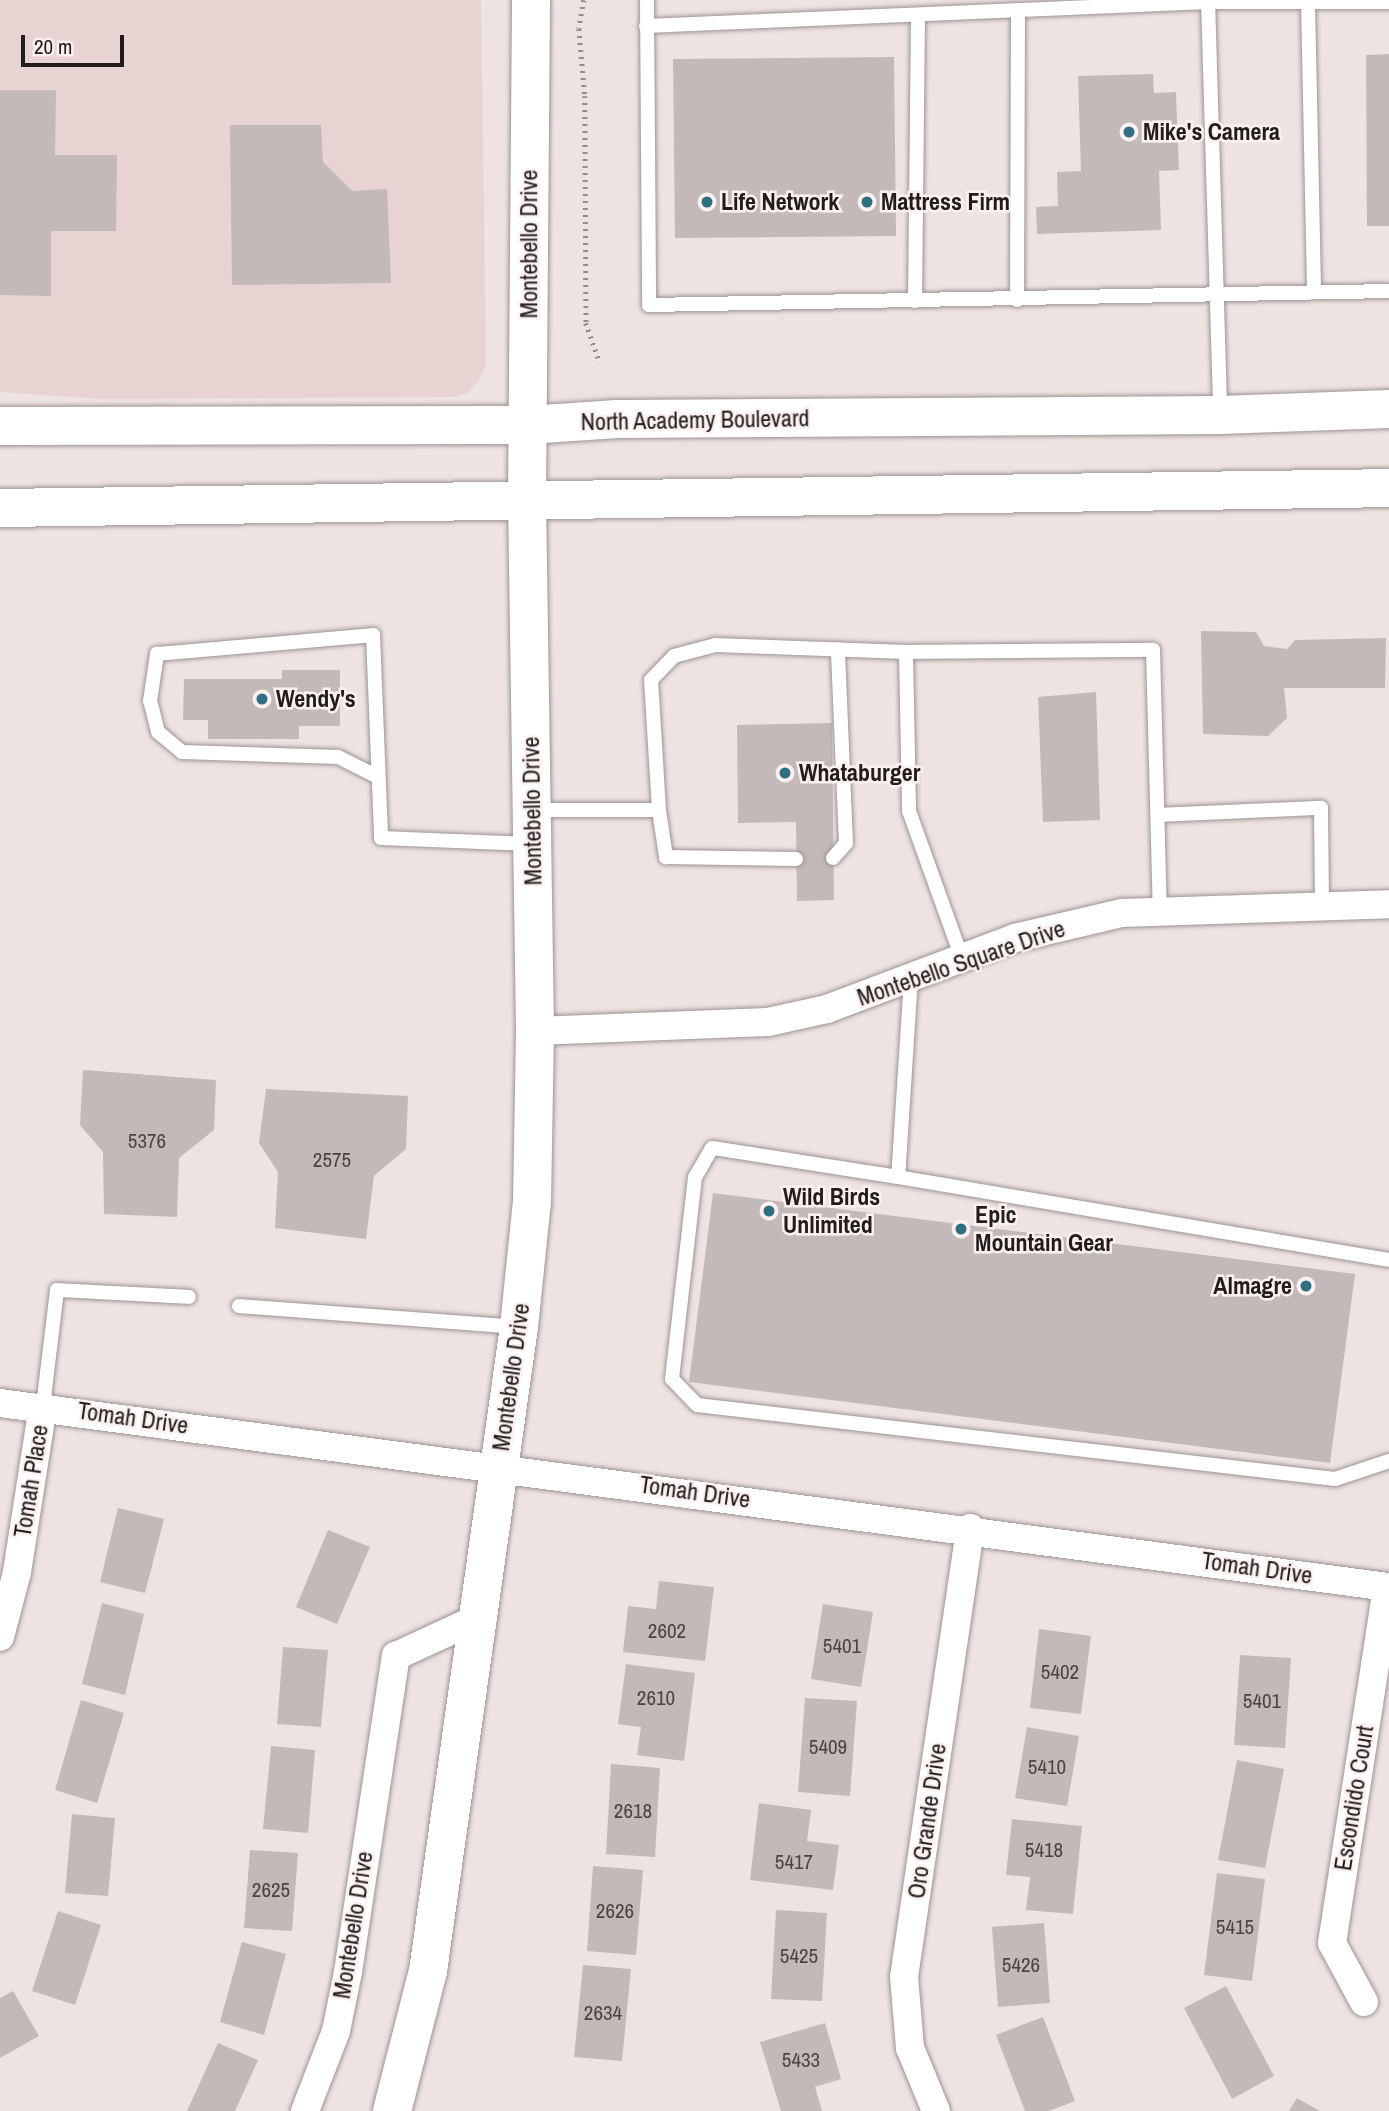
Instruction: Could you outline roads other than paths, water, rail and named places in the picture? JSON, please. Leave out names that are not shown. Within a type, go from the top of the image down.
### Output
[{"type":"main road","name":"Montebello Drive","points":[[392,2111],[428,1971],[497,1466],[519,1327],[533,1202],[535,1031],[527,500],[531,0]]},
{"type":"main road","name":"North Academy Boulevard","points":[[0,426],[528,425],[617,419],[1220,415],[1389,409]]},
{"type":"main road","points":[[0,508],[1389,488]]},
{"type":"street","name":"Montebello Square Drive","points":[[535,1031],[768,1022],[827,1009],[962,958],[1069,925],[1122,913],[1389,904]]},
{"type":"street","name":"Tomah Drive","points":[[0,1403],[43,1406],[970,1528],[1388,1587]]},
{"type":"street","name":"Tomah Place","points":[[0,1637],[17,1572],[43,1406]]},
{"type":"street","name":"Oro Grande Drive","points":[[936,2111],[910,2048],[904,1977],[970,1528]]},
{"type":"street","name":"Escondido Court","points":[[1364,2002],[1332,1943],[1388,1587]]},
{"type":"street","name":"Montebello Drive","points":[[305,2111],[336,2031],[348,1972],[396,1656],[476,1619]]},
{"type":"lane","points":[[647,0],[649,306],[1017,300],[1219,292],[1389,291]]},
{"type":"lane","points":[[646,26],[1208,1],[1389,2]]},
{"type":"lane","points":[[1208,1],[1219,292],[1220,415]]},
{"type":"lane","points":[[1308,2],[1314,292]]},
{"type":"lane","points":[[1017,300],[1018,10]]},
{"type":"lane","points":[[915,301],[918,15]]},
{"type":"lane","points":[[378,777],[338,757],[182,752],[158,732],[150,701],[157,654],[373,635],[381,838],[532,827],[659,810]]},
{"type":"lane","points":[[796,859],[666,857],[659,810],[651,680],[674,656],[716,645],[906,652],[1153,650],[1160,912]]},
{"type":"lane","points":[[834,858],[846,843],[838,649]]},
{"type":"lane","points":[[906,652],[909,811],[962,958]]},
{"type":"lane","points":[[1158,815],[1321,808],[1322,906]]},
{"type":"lane","points":[[898,1177],[911,978]]},
{"type":"lane","points":[[1389,1260],[712,1148],[695,1177],[673,1379],[697,1405],[1335,1479],[1389,1461]]},
{"type":"lane","points":[[43,1406],[57,1290],[189,1297]]},
{"type":"lane","points":[[239,1306],[519,1327]]},
{"type":"place","name":"Mike's Camera","points":[[1129,132]]},
{"type":"place","name":"Life Network","points":[[707,202]]},
{"type":"place","name":"Mattress Firm","points":[[867,202]]},
{"type":"place","name":"Wendy's","points":[[262,699]]},
{"type":"place","name":"Whataburger","points":[[785,773]]},
{"type":"place","name":"Wild Birds Unlimited","points":[[769,1211]]},
{"type":"place","name":"Epic Mountain Gear","points":[[961,1229]]},
{"type":"place","name":"Almagre","points":[[1306,1286]]}]
